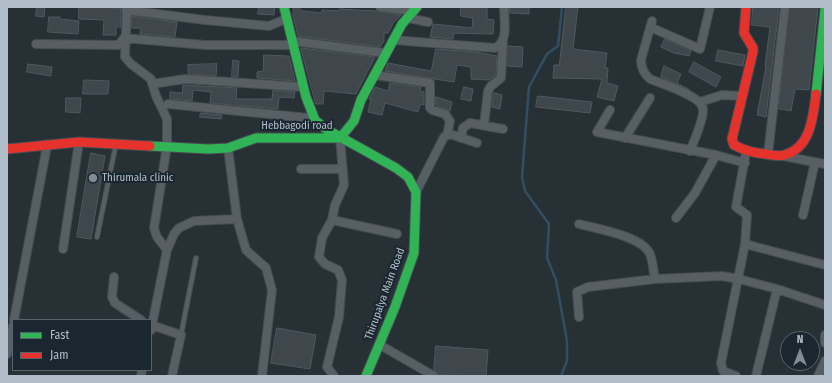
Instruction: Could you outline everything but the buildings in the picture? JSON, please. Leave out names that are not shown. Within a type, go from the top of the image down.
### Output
[{"type":"street","points":[[284,7],[303,87],[315,120]]},
{"type":"street","points":[[380,7],[415,9]]},
{"type":"street","points":[[484,125],[489,88],[501,78],[504,7]]},
{"type":"street","points":[[690,151],[703,113],[700,102],[697,99],[650,79],[645,75],[641,65],[641,60],[651,24],[700,49],[710,7]]},
{"type":"street","points":[[746,7],[744,33],[753,48],[753,52],[732,139],[734,145],[746,152],[783,156],[825,164]]},
{"type":"street","points":[[768,154],[785,7]]},
{"type":"street","points":[[167,250],[157,237],[154,228],[167,146],[166,116],[156,96],[151,80],[131,64],[125,57],[124,38],[127,9],[204,20],[269,26],[286,19]]},
{"type":"street","name":"Hebbagodi road","points":[[7,149],[23,146],[47,146],[79,142],[208,149],[228,148],[256,138],[340,138],[354,121],[361,100],[385,53],[415,9]]},
{"type":"street","points":[[783,156],[798,149],[811,128],[825,9]]},
{"type":"street","points":[[408,18],[428,22]]},
{"type":"street","points":[[124,38],[205,45],[293,43],[385,53]]},
{"type":"street","points":[[36,44],[119,45],[124,38]]},
{"type":"street","points":[[394,40],[490,49],[500,46],[503,42]]},
{"type":"street","points":[[375,75],[430,83],[430,108],[445,114],[450,121],[447,135],[442,140],[416,192]]},
{"type":"street","points":[[152,84],[185,78],[303,87]]},
{"type":"street","points":[[700,102],[722,95],[742,96]]},
{"type":"street","points":[[625,138],[650,98]]},
{"type":"street","points":[[168,104],[309,118],[315,120],[340,138],[408,177],[416,192]]},
{"type":"street","points":[[610,110],[597,132],[716,155],[744,163]]},
{"type":"street","points":[[461,138],[463,128],[467,123],[473,122],[503,130]]},
{"type":"street","points":[[447,135],[476,143]]},
{"type":"street","points":[[334,376],[329,371],[328,362],[339,321],[341,275],[338,270],[325,264],[319,257],[322,238],[332,220],[335,205],[343,188],[340,138]]},
{"type":"street","points":[[62,249],[79,142]]},
{"type":"street","points":[[14,319],[47,146]]},
{"type":"street","points":[[228,148],[237,219],[246,250],[266,268],[272,290],[262,376]]},
{"type":"street","points":[[736,376],[723,371],[721,363],[745,244],[747,215],[736,208],[746,152]]},
{"type":"street","points":[[676,218],[695,193],[716,155]]},
{"type":"street","points":[[803,215],[815,162]]},
{"type":"street","points":[[301,169],[343,169]]},
{"type":"street","name":"Thirupalya Main Road","points":[[366,376],[380,345],[414,253],[416,192]]},
{"type":"street","points":[[152,322],[167,250],[174,234],[186,224],[194,221],[237,219]]},
{"type":"street","points":[[332,220],[397,234]]},
{"type":"street","points":[[579,224],[628,238],[644,246],[650,254],[655,279]]},
{"type":"street","points":[[745,244],[825,265]]},
{"type":"street","points":[[579,317],[577,292],[582,289],[655,279],[705,276],[738,278],[825,305]]},
{"type":"street","points":[[114,277],[112,297],[115,303],[139,319]]},
{"type":"street","points":[[756,376],[777,289]]},
{"type":"street","points":[[152,327],[181,335],[172,376]]},
{"type":"street","points":[[7,354],[12,331]]},
{"type":"street","points":[[825,335],[825,343]]},
{"type":"street","points":[[380,345],[434,376]]},
{"type":"street","points":[[818,376],[825,361]]},
{"type":"lane","points":[[97,237],[116,144]]},
{"type":"lane","points":[[181,335],[196,258]]},
{"type":"waterway","points":[[561,376],[567,361],[567,341],[556,280],[547,258],[549,224],[525,191],[522,177],[529,87],[547,54],[558,46],[562,7]]},
{"type":"traffic: fast","points":[[284,7],[306,97],[315,120],[326,129],[396,168],[408,177],[416,192],[414,253],[395,307],[366,376]]},
{"type":"traffic: fast","points":[[340,138],[354,121],[361,100],[402,24],[417,7]]},
{"type":"traffic: fast","points":[[816,94],[825,9]]},
{"type":"traffic: fast","points":[[150,146],[208,149],[228,148],[256,138],[340,138]]},
{"type":"traffic: jam","points":[[746,7],[744,33],[753,48],[753,52],[732,139],[734,145],[749,151],[775,156],[782,156],[793,151],[800,146],[809,130],[814,112],[816,94]]},
{"type":"traffic: jam","points":[[7,149],[79,142],[150,146]]},
{"type":"place","name":"Thirumala clinic","points":[[93,178]]}]
